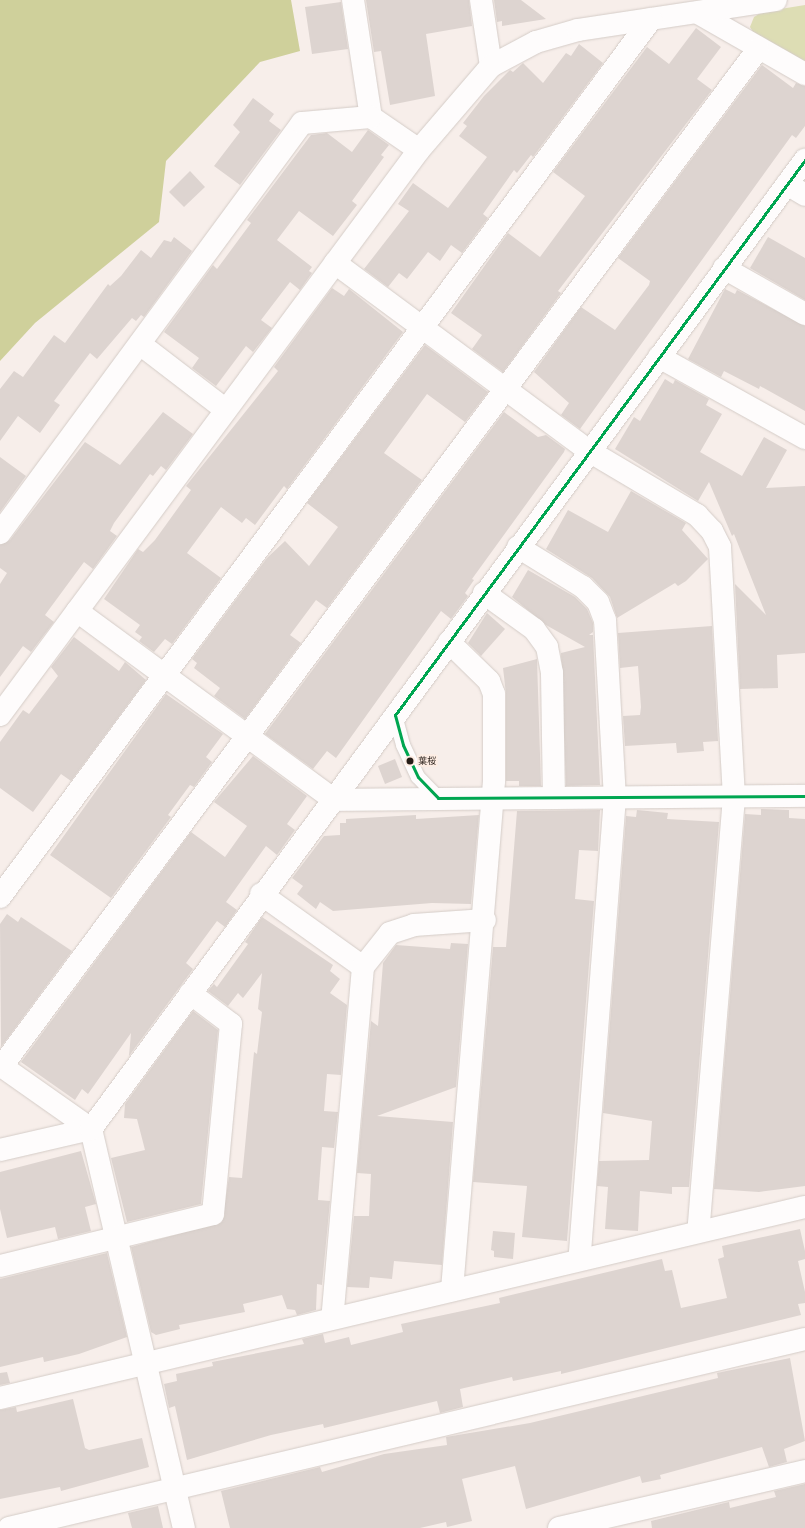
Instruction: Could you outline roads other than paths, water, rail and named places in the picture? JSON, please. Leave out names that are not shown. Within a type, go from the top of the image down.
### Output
[{"type":"street","points":[[353,0],[371,117]]},
{"type":"street","points":[[481,0],[491,66]]},
{"type":"street","points":[[0,716],[419,150],[491,66],[536,42],[578,30],[698,13],[768,1]]},
{"type":"street","points":[[698,13],[805,74]]},
{"type":"street","points":[[0,897],[651,19]]},
{"type":"street","points":[[184,1528],[91,1129],[1,1065],[758,48]]},
{"type":"street","points":[[0,534],[302,123],[371,117],[419,150]]},
{"type":"street","points":[[0,1150],[91,1129],[261,894],[334,800],[484,593],[805,160]]},
{"type":"street","points":[[787,184],[805,195]]},
{"type":"street","points":[[335,263],[589,451],[697,515],[712,531],[720,548],[734,797],[698,1232]]},
{"type":"street","points":[[724,268],[805,314]]},
{"type":"street","points":[[140,344],[226,410]]},
{"type":"street","points":[[659,357],[805,438]]},
{"type":"street","points":[[518,547],[583,587],[598,602],[605,620],[614,797],[579,1260]]},
{"type":"street","points":[[484,593],[534,628],[547,647],[552,673],[554,798]]},
{"type":"street","points":[[77,611],[334,800],[805,796]]},
{"type":"street","points":[[449,642],[489,680],[494,694],[494,798],[485,920],[452,1290]]},
{"type":"street","points":[[261,894],[363,968]]},
{"type":"street","points":[[332,1318],[363,968],[390,933],[414,925],[485,920]]},
{"type":"street","points":[[0,1266],[214,1214],[231,1024],[190,993]]},
{"type":"street","points":[[0,1398],[805,1207]]},
{"type":"street","points":[[9,1528],[805,1339]]},
{"type":"street","points":[[559,1528],[805,1471]]},
{"type":"lane","points":[[395,714],[403,745],[418,777],[438,798]]},
{"type":"place","name":"葉桜","points":[[410,761]]}]
